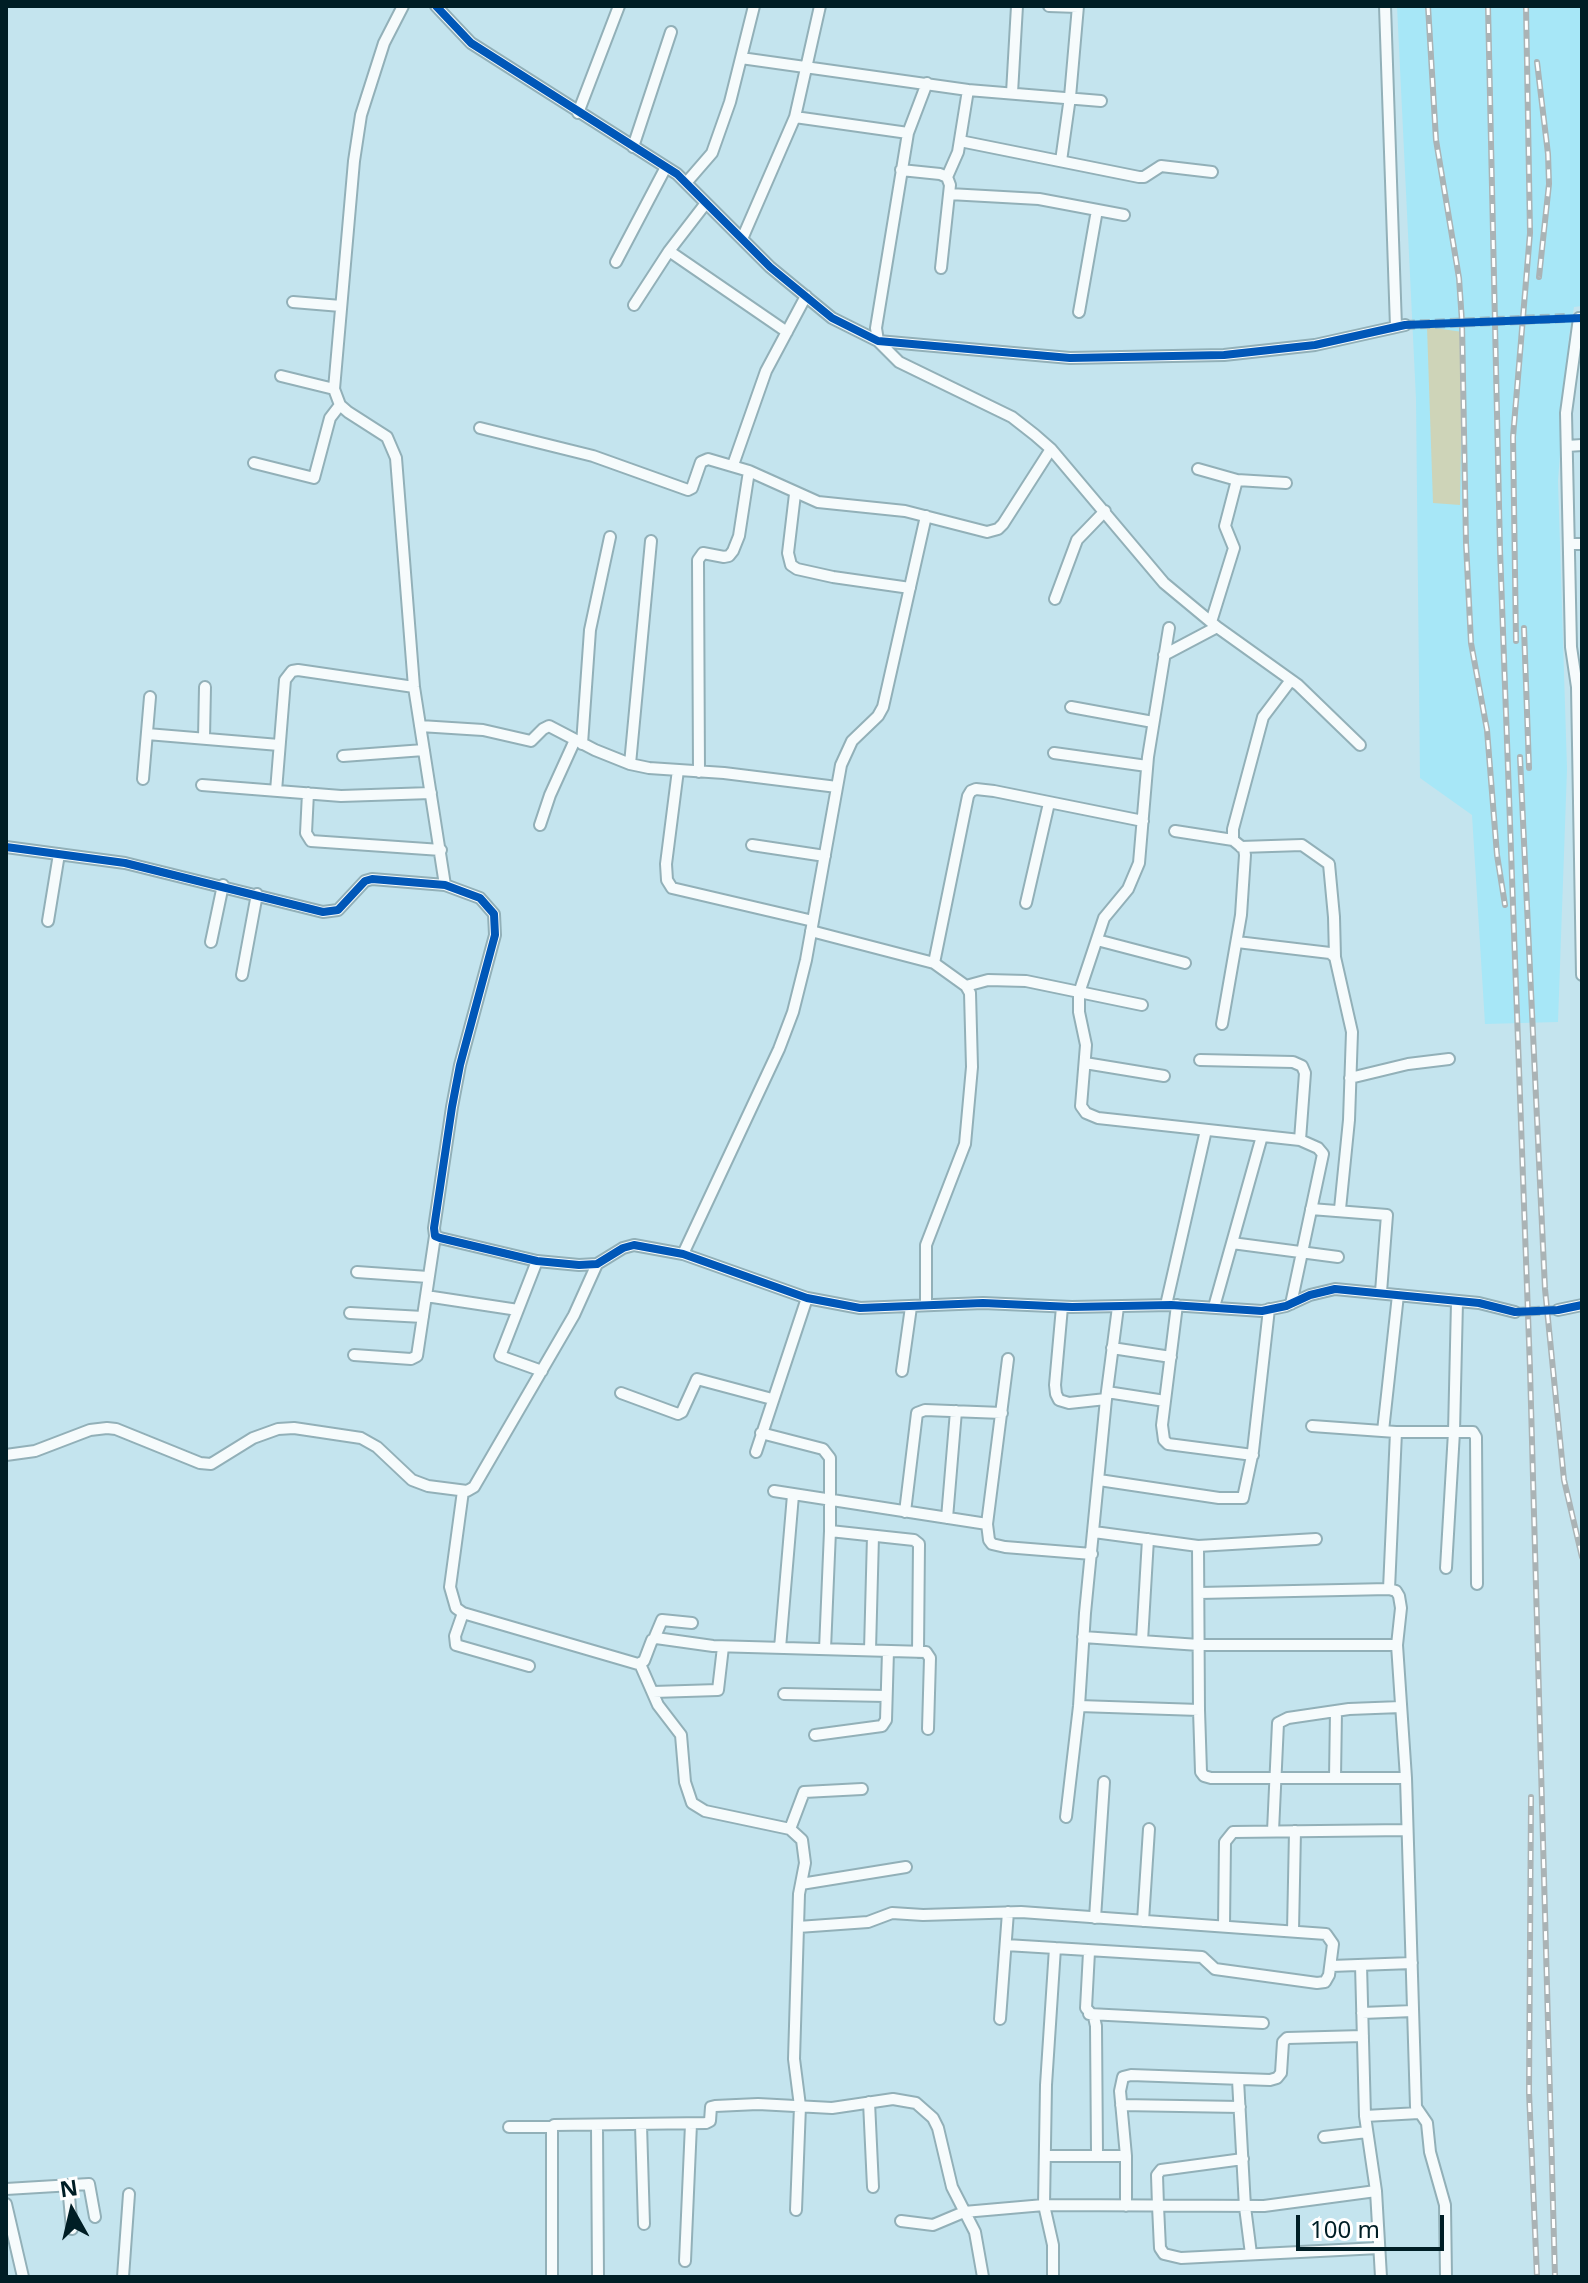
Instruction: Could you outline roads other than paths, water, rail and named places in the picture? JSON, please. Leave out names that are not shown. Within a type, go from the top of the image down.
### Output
[{"type":"street","points":[[403,6],[384,43],[361,115],[354,161],[334,389],[340,405],[387,437],[396,458],[414,687],[445,885]]},
{"type":"street","points":[[436,6],[471,43],[666,167],[770,267],[832,318],[878,341],[899,362],[1012,417],[1051,449],[1164,583],[1291,680],[1360,745]]},
{"type":"street","points":[[578,113],[619,6]]},
{"type":"street","points":[[686,183],[712,153],[730,102],[754,6]]},
{"type":"street","points":[[742,239],[795,117],[820,6]]},
{"type":"street","points":[[1012,93],[1017,6]]},
{"type":"street","points":[[1049,6],[1078,6],[1061,161]]},
{"type":"street","points":[[878,341],[1070,358],[1224,355],[1315,345],[1400,326],[1385,6]]},
{"type":"street","points":[[633,147],[671,32]]},
{"type":"street","points":[[741,58],[968,90],[1101,101]]},
{"type":"street","points":[[878,341],[876,328],[908,133],[927,83]]},
{"type":"street","points":[[941,268],[950,185],[947,177],[960,141],[968,90]]},
{"type":"street","points":[[795,117],[908,133]]},
{"type":"street","points":[[960,141],[1139,177],[1161,166],[1212,172]]},
{"type":"street","points":[[616,262],[666,167]]},
{"type":"street","points":[[901,170],[947,177]]},
{"type":"street","points":[[949,194],[1039,199],[1124,215]]},
{"type":"street","points":[[634,305],[669,251],[706,203]]},
{"type":"street","points":[[1079,312],[1097,210]]},
{"type":"street","points":[[669,251],[787,332]]},
{"type":"street","points":[[733,465],[766,371],[806,296]]},
{"type":"street","points":[[293,302],[341,306]]},
{"type":"street","points":[[1565,318],[1581,318],[1566,413],[1580,766],[1582,975]]},
{"type":"street","points":[[281,376],[334,389]]},
{"type":"street","points":[[254,463],[314,478],[330,418],[340,405]]},
{"type":"street","points":[[480,428],[578,452],[688,490],[692,488],[703,460],[733,465],[795,494],[837,506],[905,511],[987,532],[998,529],[1051,449]]},
{"type":"street","points":[[1567,446],[1582,445]]},
{"type":"street","points":[[1198,469],[1237,480],[1286,483]]},
{"type":"street","points":[[699,772],[698,560],[703,553],[729,556],[733,551],[739,536],[749,471]]},
{"type":"street","points":[[1164,655],[1214,624],[1234,548],[1225,526],[1237,480]]},
{"type":"street","points":[[795,494],[788,553],[791,565],[833,577],[910,588]]},
{"type":"street","points":[[1055,599],[1077,540],[1105,511]]},
{"type":"street","points":[[683,1254],[779,1049],[793,1012],[846,751],[883,707],[926,516]]},
{"type":"street","points":[[540,825],[550,795],[578,742],[590,630],[610,537]]},
{"type":"street","points":[[630,764],[651,541]]},
{"type":"street","points":[[1569,544],[1582,544]]},
{"type":"street","points":[[1169,628],[1147,766],[1139,863],[1128,889],[1104,918],[1079,993],[1079,1012],[1086,1045],[1080,1098],[1086,1113],[1098,1118],[1300,1140],[1318,1148],[1323,1154],[1291,1304]]},
{"type":"street","points":[[276,791],[285,680],[292,671],[414,687]]},
{"type":"street","points":[[1222,1024],[1237,942],[1245,855],[1237,843],[1244,780],[1263,717],[1291,680]]},
{"type":"street","points":[[204,738],[205,687]]},
{"type":"street","points":[[143,779],[150,697]]},
{"type":"street","points":[[1071,707],[1153,722]]},
{"type":"street","points":[[420,726],[483,730],[531,741],[549,726],[630,764],[837,787]]},
{"type":"street","points":[[147,734],[279,745]]},
{"type":"street","points":[[343,756],[424,750]]},
{"type":"street","points":[[1054,753],[1147,766]]},
{"type":"street","points":[[678,770],[666,864],[667,880],[672,888],[934,963],[966,986],[970,993],[972,1067],[965,1144],[926,1245],[926,1305]]},
{"type":"street","points":[[202,785],[367,797],[431,793]]},
{"type":"street","points":[[934,963],[968,796],[976,789],[1143,821]]},
{"type":"street","points":[[308,793],[306,833],[311,841],[441,850]]},
{"type":"street","points":[[1026,903],[1049,803]]},
{"type":"street","points":[[1175,831],[1237,843],[1302,845],[1329,864],[1335,957],[1352,1032],[1349,1120],[1340,1209]]},
{"type":"street","points":[[752,845],[825,856]]},
{"type":"street","points":[[6,847],[125,863],[332,912],[345,906],[365,881],[372,879],[445,885],[480,898],[494,914],[495,925],[460,1065],[418,1353],[414,1358],[354,1355]]},
{"type":"street","points":[[48,921],[59,854]]},
{"type":"street","points":[[211,942],[223,885]]},
{"type":"street","points":[[242,975],[257,894]]},
{"type":"street","points":[[1097,940],[1185,963]]},
{"type":"street","points":[[1237,942],[1330,953],[1335,957]]},
{"type":"street","points":[[966,986],[988,980],[1026,981],[1142,1005]]},
{"type":"street","points":[[1350,1078],[1408,1064],[1449,1059]]},
{"type":"street","points":[[1200,1060],[1293,1062],[1302,1066],[1305,1073],[1300,1140]]},
{"type":"street","points":[[1085,1063],[1164,1076]]},
{"type":"street","points":[[1206,1130],[1171,1305],[1171,1357],[1162,1425],[1164,1440],[1168,1444],[1253,1455]]},
{"type":"street","points":[[1214,1307],[1262,1136]]},
{"type":"street","points":[[1311,1209],[1387,1215],[1381,1292]]},
{"type":"street","points":[[435,1236],[537,1261],[579,1265],[597,1264],[629,1246],[683,1254],[807,1298],[860,1308],[983,1303],[1269,1309],[1335,1289],[1479,1303],[1515,1312]]},
{"type":"street","points":[[1232,1243],[1338,1257]]},
{"type":"street","points":[[537,1261],[500,1356],[542,1371]]},
{"type":"street","points":[[6,1455],[35,1451],[90,1430],[107,1428],[200,1463],[211,1464],[253,1438],[278,1429],[294,1428],[361,1438],[377,1447],[412,1480],[463,1491],[474,1487],[574,1315],[597,1264]]},
{"type":"street","points":[[357,1272],[428,1277]]},
{"type":"street","points":[[1383,1431],[1398,1295]]},
{"type":"street","points":[[426,1296],[518,1310]]},
{"type":"street","points":[[756,1452],[807,1298]]},
{"type":"street","points":[[1446,1568],[1457,1302]]},
{"type":"street","points":[[1558,1310],[1582,1306]]},
{"type":"street","points":[[902,1371],[911,1307]]},
{"type":"street","points":[[1062,1307],[1055,1385],[1059,1400],[1069,1403],[1106,1396],[1165,1401]]},
{"type":"street","points":[[1066,1817],[1079,1706],[1106,1396],[1118,1307]]},
{"type":"street","points":[[1099,1480],[1239,1499],[1246,1495],[1269,1309]]},
{"type":"street","points":[[350,1313],[423,1317]]},
{"type":"street","points":[[1112,1348],[1171,1357]]},
{"type":"street","points":[[1008,1359],[987,1524],[989,1540],[992,1544],[1092,1554]]},
{"type":"street","points":[[621,1393],[678,1414],[682,1412],[697,1379],[772,1399]]},
{"type":"street","points":[[905,1512],[917,1413],[925,1410],[1002,1413]]},
{"type":"street","points":[[947,1518],[956,1411]]},
{"type":"street","points":[[1312,1426],[1396,1432],[1473,1432],[1476,1437],[1477,1584]]},
{"type":"street","points":[[1389,1589],[1396,1432]]},
{"type":"street","points":[[761,1433],[823,1449],[831,1464],[825,1649]]},
{"type":"street","points":[[463,1491],[450,1587],[456,1608],[463,1613],[640,1664],[658,1705],[681,1735],[685,1782],[692,1803],[705,1811],[790,1829],[802,1840],[794,2059],[800,2106],[796,2210]]},
{"type":"street","points":[[774,1491],[987,1524]]},
{"type":"street","points":[[780,1648],[793,1495]]},
{"type":"street","points":[[830,1531],[914,1540],[919,1544],[918,1652]]},
{"type":"street","points":[[1094,1532],[1198,1546],[1316,1539]]},
{"type":"street","points":[[870,1650],[873,1536]]},
{"type":"street","points":[[1142,1641],[1148,1539]]},
{"type":"street","points":[[1198,1546],[1199,1710],[1201,1772],[1204,1776],[1406,1778]]},
{"type":"street","points":[[1199,1593],[1389,1589],[1399,1596],[1401,1608],[1397,1645],[1406,1778],[1416,2107],[1427,2123],[1430,2152],[1445,2205],[1446,2277]]},
{"type":"street","points":[[463,1613],[455,1636],[456,1645],[529,1666]]},
{"type":"street","points":[[640,1664],[662,1620],[692,1623]]},
{"type":"street","points":[[1083,1637],[1199,1645],[1397,1645]]},
{"type":"street","points":[[654,1639],[723,1647],[929,1654],[928,1729]]},
{"type":"street","points":[[653,1692],[718,1690],[723,1647]]},
{"type":"street","points":[[815,1735],[882,1726],[886,1720],[888,1651]]},
{"type":"street","points":[[784,1694],[886,1696]]},
{"type":"street","points":[[1079,1706],[1199,1710]]},
{"type":"street","points":[[1273,1831],[1278,1723],[1288,1718],[1336,1711],[1401,1707]]},
{"type":"street","points":[[1335,1778],[1336,1711]]},
{"type":"street","points":[[1095,1918],[1104,1782]]},
{"type":"street","points":[[790,1829],[804,1792],[862,1789]]},
{"type":"street","points":[[1143,1921],[1149,1829]]},
{"type":"street","points":[[1224,1926],[1227,1837],[1233,1832],[1407,1830]]},
{"type":"street","points":[[1293,1931],[1295,1831]]},
{"type":"street","points":[[801,1884],[906,1867]]},
{"type":"street","points":[[1000,2019],[1008,1912]]},
{"type":"street","points":[[798,1927],[868,1922],[892,1913],[1008,1912],[1293,1931],[1326,1934],[1331,1938],[1331,1966],[1325,1982],[1317,1983],[1215,1969],[1202,1957],[1006,1945]]},
{"type":"street","points":[[1053,2277],[1053,2245],[1044,2205],[1046,2085],[1055,1948]]},
{"type":"street","points":[[1089,1952],[1086,2008],[1094,2017],[1096,2026],[1097,2154]]},
{"type":"street","points":[[1331,1966],[1412,1963]]},
{"type":"street","points":[[1361,1965],[1365,2116],[1376,2191],[1381,2277]]},
{"type":"street","points":[[1362,2013],[1413,2011]]},
{"type":"street","points":[[1089,2014],[1263,2023]]},
{"type":"street","points":[[1126,2206],[1126,2156],[1120,2083],[1123,2077],[1277,2078],[1281,2073],[1283,2042],[1287,2038],[1363,2036]]},
{"type":"street","points":[[1238,2080],[1245,2207],[1251,2254]]},
{"type":"street","points":[[509,2127],[709,2123],[710,2110],[715,2106],[832,2108],[869,2102],[906,2100],[916,2103],[933,2118],[938,2128],[952,2187],[975,2232],[983,2277]]},
{"type":"street","points":[[869,2102],[873,2187]]},
{"type":"street","points":[[1121,2105],[1240,2107]]},
{"type":"street","points":[[1365,2116],[1419,2113]]},
{"type":"street","points":[[685,2261],[691,2124]]},
{"type":"street","points":[[641,2125],[644,2224]]},
{"type":"street","points":[[597,2126],[598,2277]]},
{"type":"street","points":[[552,2127],[552,2277]]},
{"type":"street","points":[[1324,2137],[1367,2132]]},
{"type":"street","points":[[1045,2156],[1126,2156]]},
{"type":"street","points":[[1243,2159],[1161,2170],[1157,2175],[1158,2206],[1160,2248],[1164,2254],[1181,2258],[1379,2248]]},
{"type":"street","points":[[6,2189],[89,2184],[95,2217]]},
{"type":"street","points":[[68,2185],[72,2229]]},
{"type":"street","points":[[901,2221],[933,2225],[964,2212],[1044,2205],[1245,2207],[1376,2191]]},
{"type":"street","points":[[123,2277],[129,2194]]},
{"type":"street","points":[[6,2204],[23,2277]]},
{"type":"tunnel","points":[[1405,325],[1565,318]]},
{"type":"tunnel","points":[[1515,1312],[1558,1310]]},
{"type":"railway","points":[[1428,6],[1436,140],[1459,278],[1462,322],[1471,643],[1487,730],[1497,855],[1505,905]]},
{"type":"railway","points":[[1488,6],[1500,550],[1530,1369],[1555,2277]]},
{"type":"railway","points":[[1516,641],[1513,437],[1530,233],[1526,6]]},
{"type":"railway","points":[[1537,62],[1549,184],[1539,277]]},
{"type":"railway","points":[[1524,628],[1529,768]]},
{"type":"railway","points":[[1520,757],[1545,1289],[1564,1480],[1582,1557]]},
{"type":"railway","points":[[1531,1797],[1529,2092],[1537,2277]]}]
